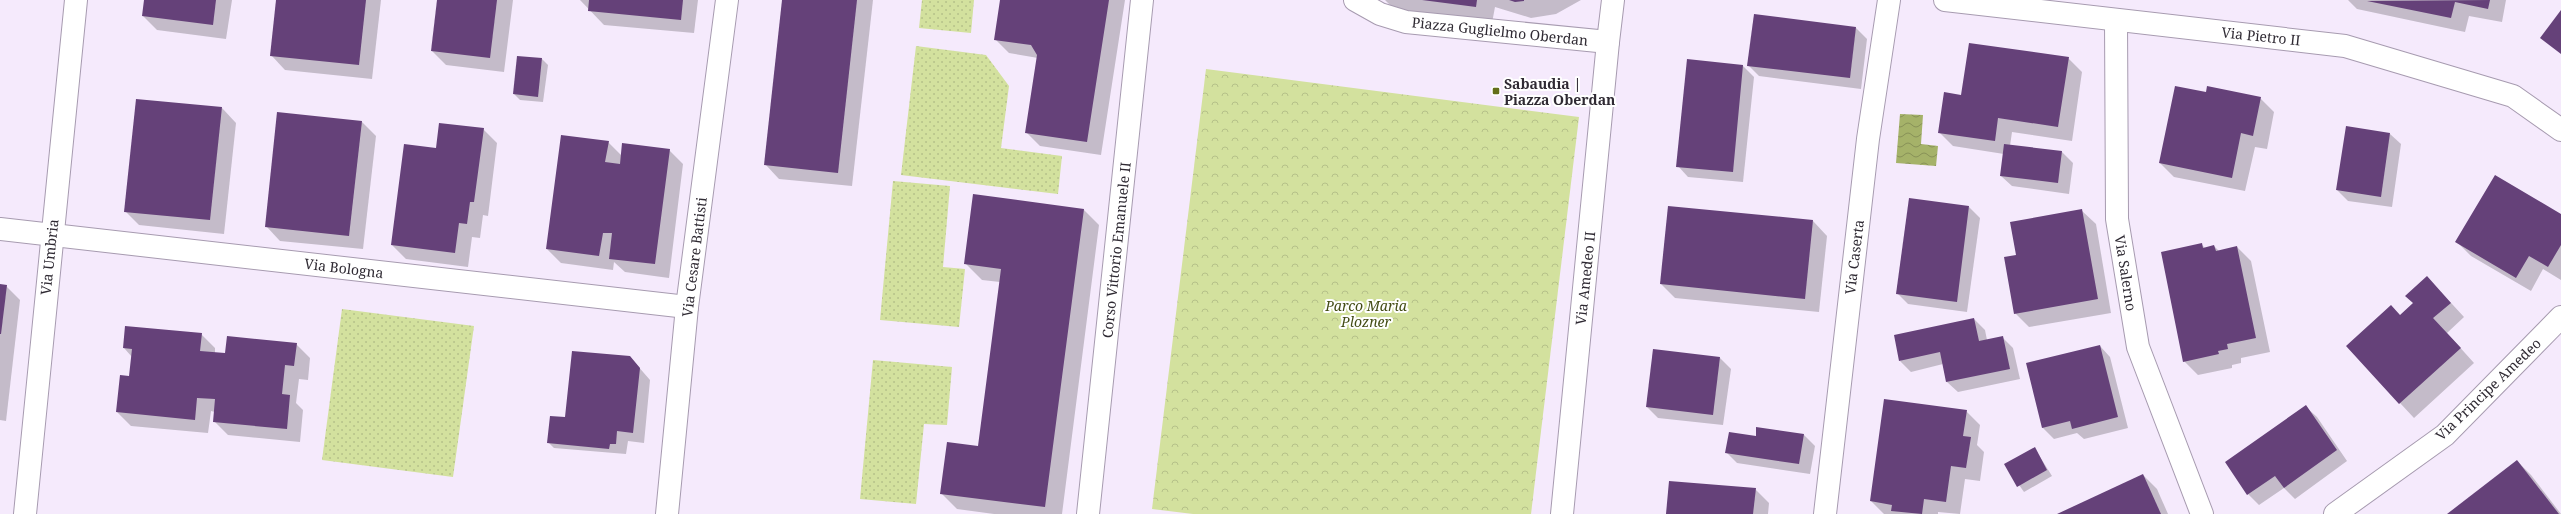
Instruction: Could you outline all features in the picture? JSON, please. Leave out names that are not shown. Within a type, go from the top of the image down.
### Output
[{"type":"street","name":"Via Umbria","points":[[25,514],[51,234],[76,0]]},
{"type":"street","name":"Via Cesare Battisti","points":[[667,514],[687,307],[727,0]]},
{"type":"street","name":"Corso Vittorio Emanuele II","points":[[1088,507],[1142,0]]},
{"type":"street","name":"Piazza Guglielmo Oberdan","points":[[1355,0],[1380,14],[1406,22],[1608,42],[1613,0]]},
{"type":"street","name":"Via Caserta","points":[[1824,514],[1868,139],[1889,0]]},
{"type":"street","name":"Via Pietro II","points":[[1945,0],[2345,46],[2513,96],[2561,130]]},
{"type":"street","name":"Via Salerno","points":[[2116,20],[2117,219],[2138,347],[2202,514]]},
{"type":"street","name":"Via Amedeo II","points":[[1562,514],[1608,42]]},
{"type":"street","name":"Via Bologna","points":[[0,229],[687,307]]},
{"type":"street","name":"Via Principe Amedeo","points":[[2335,514],[2445,435],[2561,317]]},
{"type":"green space","points":[[922,0],[974,0],[971,33],[919,28]]},
{"type":"green space","points":[[916,46],[986,55],[1009,86],[1001,148],[1062,156],[1058,194],[901,175]]},
{"type":"green space","name":"Parco Maria Plozner","points":[[1206,69],[1579,117],[1531,514],[1193,514],[1152,509]]},
{"type":"green space","points":[[893,181],[950,186],[943,267],[965,269],[959,327],[880,320]]},
{"type":"green space","points":[[342,309],[474,326],[453,477],[322,460]]},
{"type":"green space","points":[[873,360],[952,367],[947,425],[924,424],[916,504],[860,499]]},
{"type":"water","points":[[1900,114],[1923,115],[1921,144],[1938,146],[1936,166],[1896,163]]},
{"type":"building","points":[[144,0],[216,0],[213,25],[142,16]]},
{"type":"building","points":[[276,0],[366,0],[359,65],[270,56]]},
{"type":"building","points":[[437,0],[497,0],[490,58],[431,51]]},
{"type":"building","points":[[589,0],[683,0],[681,20],[588,11]]},
{"type":"building","points":[[782,0],[857,0],[838,173],[764,165]]},
{"type":"building","points":[[1000,0],[1109,0],[1087,142],[1025,133],[1037,55],[1031,45],[994,40]]},
{"type":"building","points":[[1422,0],[1477,0],[1476,7]]},
{"type":"building","points":[[1509,0],[1524,0],[1524,1],[1515,2]]},
{"type":"building","points":[[2490,0],[2488,9],[2455,2],[2451,18],[2367,1]]},
{"type":"building","points":[[2561,10],[2561,54],[2540,38]]},
{"type":"building","points":[[1754,14],[1856,27],[1850,78],[1747,66]]},
{"type":"building","points":[[1969,43],[2069,57],[2058,127],[1998,118],[1995,141],[1938,133],[1944,92],[1961,95]]},
{"type":"building","points":[[517,56],[542,58],[538,97],[513,94]]},
{"type":"building","points":[[1687,59],[1743,65],[1733,172],[1676,167]]},
{"type":"building","points":[[2175,86],[2206,92],[2207,86],[2261,97],[2253,136],[2241,133],[2232,178],[2159,163]]},
{"type":"building","points":[[136,99],[222,107],[210,220],[124,212]]},
{"type":"building","points":[[277,112],[362,121],[349,236],[265,227]]},
{"type":"building","points":[[439,123],[484,128],[474,202],[470,202],[467,224],[459,223],[455,253],[391,245],[404,144],[436,148]]},
{"type":"building","points":[[2346,126],[2390,133],[2381,197],[2336,190]]},
{"type":"building","points":[[561,135],[609,141],[605,162],[620,164],[622,143],[670,149],[655,264],[609,259],[612,233],[603,233],[599,256],[546,249]]},
{"type":"building","points":[[2004,144],[2062,151],[2058,183],[2000,176]]},
{"type":"building","points":[[2495,175],[2561,214],[2561,245],[2548,267],[2529,256],[2516,278],[2455,242]]},
{"type":"building","points":[[973,194],[1084,209],[1045,507],[940,494],[947,442],[978,446],[1001,269],[964,264]]},
{"type":"building","points":[[1909,198],[1969,206],[1957,302],[1896,294]]},
{"type":"building","points":[[1668,206],[1813,220],[1805,299],[1660,284]]},
{"type":"building","points":[[2082,209],[2098,299],[2014,314],[2004,257],[2016,255],[2010,222]]},
{"type":"building","points":[[2202,243],[2203,248],[2214,245],[2216,251],[2237,246],[2256,338],[2227,344],[2228,349],[2218,351],[2219,354],[2183,362],[2161,252]]},
{"type":"building","points":[[2427,276],[2451,303],[2433,318],[2461,348],[2399,404],[2346,346],[2391,305],[2400,315],[2413,303],[2405,296]]},
{"type":"building","points":[[0,284],[7,285],[1,334],[0,334]]},
{"type":"building","points":[[1974,318],[1979,341],[2003,336],[2010,369],[1946,382],[1940,352],[1899,361],[1894,335]]},
{"type":"building","points":[[125,326],[202,333],[200,351],[225,353],[227,336],[297,343],[294,366],[285,365],[282,394],[290,395],[287,429],[213,422],[215,399],[197,398],[195,420],[116,412],[120,375],[129,376],[132,349],[123,348]]},
{"type":"building","points":[[2100,345],[2118,417],[2072,429],[2070,421],[2042,428],[2026,363]]},
{"type":"building","points":[[1653,349],[1720,357],[1713,415],[1646,407]]},
{"type":"building","points":[[572,351],[630,356],[640,368],[633,433],[617,431],[616,444],[610,444],[609,449],[547,443],[550,416],[565,417]]},
{"type":"building","points":[[1884,399],[1967,410],[1963,436],[1971,437],[1966,468],[1951,466],[1946,502],[1924,499],[1922,514],[1891,511],[1892,505],[1870,501]]},
{"type":"building","points":[[2306,405],[2337,450],[2284,488],[2275,476],[2247,495],[2225,462]]},
{"type":"building","points":[[1756,427],[1804,434],[1799,464],[1725,453],[1729,432],[1756,436]]},
{"type":"building","points":[[2035,447],[2047,470],[2017,487],[2004,464]]},
{"type":"building","points":[[2517,460],[2559,514],[2447,514]]},
{"type":"building","points":[[2143,474],[2161,514],[2057,514]]},
{"type":"building","points":[[1669,481],[1756,488],[1753,514],[1666,514]]},
{"type":"place","name":"Sabaudia | Piazza Oberdan","points":[[1496,91]]}]
